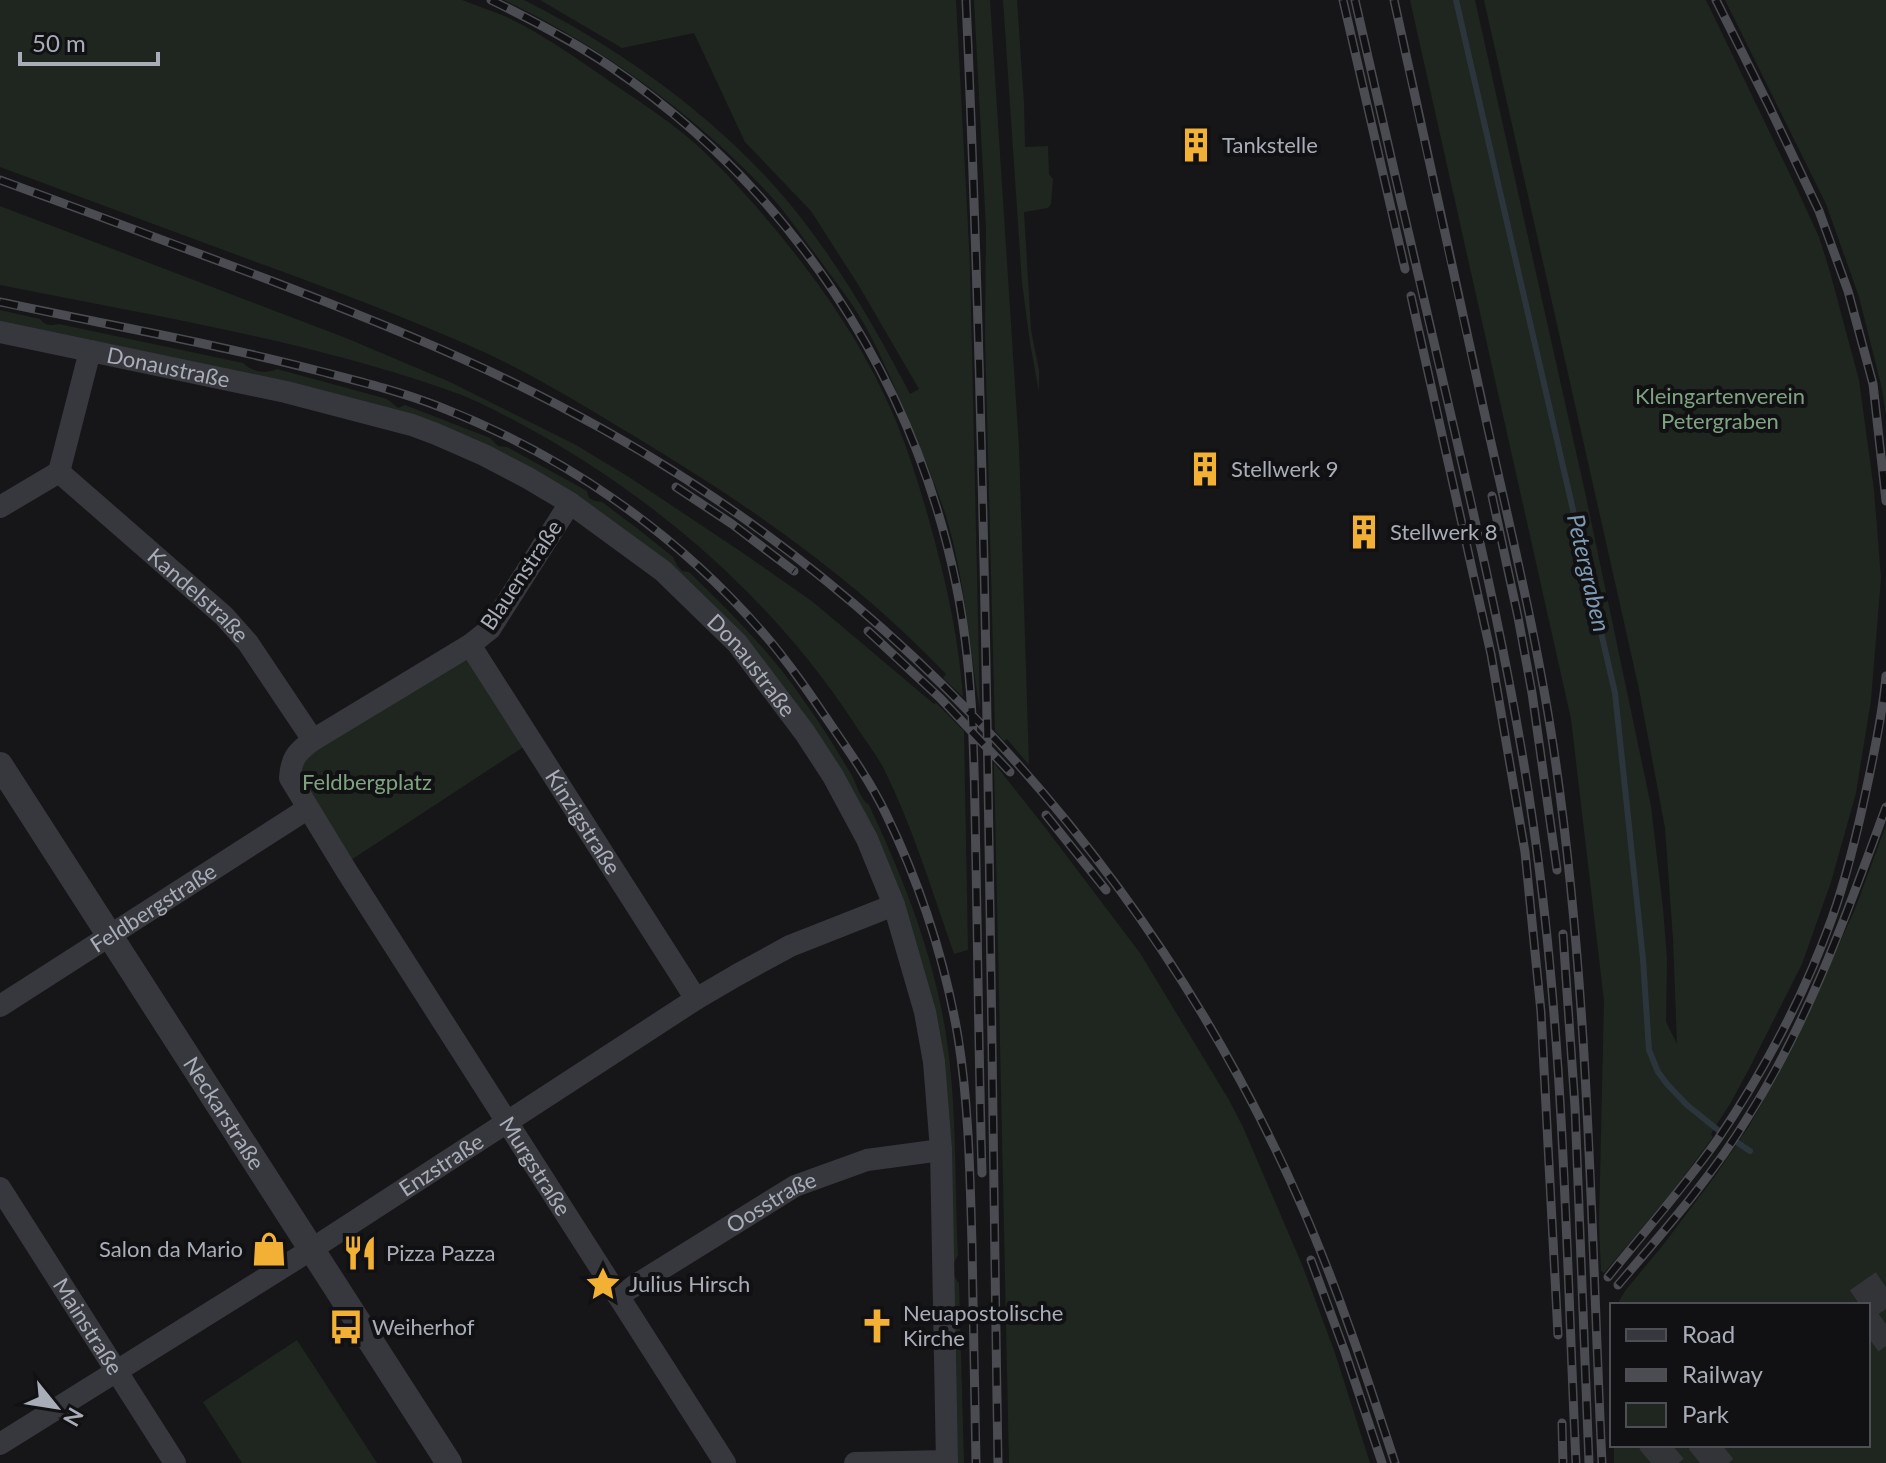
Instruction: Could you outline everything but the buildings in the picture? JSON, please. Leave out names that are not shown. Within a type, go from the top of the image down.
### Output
[{"type":"street","name":"Donaustraße","points":[[0,332],[286,392],[412,425],[484,455],[570,503],[663,571],[737,643],[805,733],[833,776],[867,839],[894,905],[919,989],[930,1039],[941,1150],[947,1462]]},
{"type":"street","points":[[0,507],[59,472],[90,351]]},
{"type":"street","name":"Kandelstraße","points":[[59,472],[224,616],[248,643],[313,740]]},
{"type":"street","name":"Blauenstraße","points":[[470,645],[490,629],[570,503]]},
{"type":"street","points":[[307,809],[290,778],[291,763],[300,749],[470,645]]},
{"type":"street","name":"Kinzigstraße","points":[[470,645],[696,999]]},
{"type":"street","name":"Neckarstraße","points":[[0,765],[449,1463]]},
{"type":"street","name":"Murgstraße","points":[[307,809],[725,1463]]},
{"type":"street","name":"Feldbergstraße","points":[[0,1006],[307,809]]},
{"type":"street","name":"Enzstraße","points":[[0,1444],[312,1249],[696,999],[790,946],[894,905]]},
{"type":"street","name":"Oosstraße","points":[[618,1296],[795,1186],[867,1160],[941,1150]]},
{"type":"street","name":"Mainstraße","points":[[0,1188],[175,1463]]},
{"type":"street","points":[[855,1463],[947,1462]]},
{"type":"green space","points":[[0,0],[462,0],[531,30],[660,115],[706,154],[765,217],[821,289],[870,366],[902,436],[927,511],[953,619],[963,697],[943,678],[946,674],[911,639],[798,544],[676,462],[543,382],[486,353],[401,317],[0,167]]},
{"type":"green space","points":[[504,0],[524,0],[623,57],[715,127],[743,153],[810,229],[880,338],[910,394],[919,389],[811,211],[745,142],[694,33],[622,48],[540,0],[956,0],[970,265],[980,710],[962,586],[945,513],[887,370],[854,307],[774,200],[708,135],[611,60]]},
{"type":"green space","points":[[974,0],[990,0],[1019,447],[1029,765],[1007,739],[1004,741],[995,731],[985,337],[986,229]]},
{"type":"green space","points":[[1003,0],[1017,0],[1025,147],[1048,146],[1049,174],[1053,179],[1048,208],[1024,212],[1031,330],[1039,370],[1039,392],[1022,283]]},
{"type":"green space","name":"Kleingartenverein Petergraben","points":[[1410,0],[1475,0],[1585,492],[1651,806],[1667,959],[1666,1022],[1677,1044],[1665,828],[1639,689],[1484,0],[1706,0],[1819,237],[1859,380],[1874,490],[1881,578],[1871,700],[1856,793],[1831,882],[1802,964],[1750,1067],[1713,1130],[1713,1137],[1673,1191],[1604,1273],[1601,1271],[1599,1223],[1604,1001],[1571,719]]},
{"type":"green space","points":[[1725,0],[1886,0],[1886,415],[1859,297],[1826,204]]},
{"type":"green space","points":[[0,206],[346,338],[450,382],[576,445],[629,477],[813,602],[936,703],[964,731],[968,950],[954,954],[922,859],[894,790],[879,761],[821,677],[752,596],[631,492],[541,435],[482,404],[391,371],[280,342],[0,285]]},
{"type":"green space","points":[[0,310],[40,319],[48,325],[59,324],[243,363],[259,371],[277,369],[387,399],[398,408],[405,405],[490,438],[498,446],[507,447],[587,491],[589,498],[602,502],[638,529],[673,557],[682,571],[689,572],[778,666],[822,728],[869,805],[912,906],[936,985],[947,1042],[953,1103],[958,1255],[953,1269],[959,1283],[964,1463],[956,1463],[952,1257],[909,926],[757,656],[503,458],[0,324]]},
{"type":"green space","name":"Feldbergplatz","points":[[466,655],[525,746],[351,860],[300,776],[304,762],[319,745]]},
{"type":"green space","points":[[994,763],[1140,953],[1229,1100],[1303,1267],[1335,1353],[1370,1463],[1009,1463]]},
{"type":"green space","points":[[1886,825],[1886,1463],[1614,1463],[1614,1447],[1870,1447],[1870,1303],[1618,1303],[1749,1126],[1788,1057],[1855,909]]},
{"type":"green space","points":[[297,1340],[377,1463],[242,1463],[203,1402]]},
{"type":"waterway","name":"Petergraben","points":[[1456,0],[1615,693],[1643,959],[1649,1050],[1667,1084],[1718,1130]]},
{"type":"waterway","name":"Petergraben","points":[[1738,1143],[1750,1151]]},
{"type":"tunnel","points":[[1863,1303],[1886,1287]]},
{"type":"tunnel","points":[[1870,1336],[1886,1324]]},
{"type":"tunnel","points":[[1651,1463],[1670,1447]]},
{"type":"tunnel","points":[[1700,1463],[1720,1447]]},
{"type":"railway","points":[[491,0],[552,31],[611,67],[675,115],[734,169],[787,228],[834,292],[875,360],[909,432],[936,506],[956,584],[967,653],[974,759],[982,1173]]},
{"type":"railway","points":[[966,0],[984,548],[998,1463]]},
{"type":"railway","points":[[1343,0],[1405,269]]},
{"type":"railway","points":[[1355,0],[1484,562],[1516,718],[1533,823],[1558,1063],[1576,1463]]},
{"type":"railway","points":[[1394,0],[1525,596],[1556,765],[1576,939],[1582,1026],[1602,1463]]},
{"type":"railway","points":[[1716,0],[1819,211],[1848,291],[1873,384],[1886,501]]},
{"type":"railway","points":[[0,180],[380,324],[556,404],[678,474],[792,554],[899,644],[998,743],[1089,849],[1170,963],[1242,1083],[1303,1209],[1341,1303],[1395,1463]]},
{"type":"railway","points":[[1411,296],[1491,654],[1525,852],[1541,1012],[1558,1335]]},
{"type":"railway","points":[[0,302],[323,372],[411,397],[486,426],[574,473],[656,530],[730,597],[764,634],[791,667],[880,802],[920,895],[946,980],[965,1089],[972,1245],[976,1463]]},
{"type":"railway","points":[[676,487],[794,571]]},
{"type":"railway","points":[[1492,496],[1532,693],[1557,870]]},
{"type":"railway","points":[[868,631],[940,698],[1010,772]]},
{"type":"railway","points":[[1608,1277],[1718,1139],[1767,1060],[1796,1004],[1832,918],[1848,866],[1874,752],[1886,676]]},
{"type":"railway","points":[[1618,1285],[1703,1183],[1734,1140],[1770,1080],[1825,966],[1886,807]]},
{"type":"railway","points":[[1046,815],[1106,890]]},
{"type":"railway","points":[[1563,934],[1575,1107],[1589,1463]]},
{"type":"railway","points":[[1311,1260],[1382,1463]]},
{"type":"railway","points":[[1562,1423],[1563,1463]]},
{"type":"place","name":"Tankstelle","points":[[1196,145]]},
{"type":"place","name":"Stellwerk 9","points":[[1205,469]]},
{"type":"place","name":"Stellwerk 8","points":[[1364,532]]},
{"type":"place","name":"Salon da Mario","points":[[269,1249]]},
{"type":"place","name":"Pizza Pazza","points":[[360,1253]]},
{"type":"place","name":"Julius Hirsch","points":[[603,1284]]},
{"type":"place","name":"Neuapostolische Kirche","points":[[877,1326]]},
{"type":"place","name":"Weiherhof","points":[[346,1327]]}]
